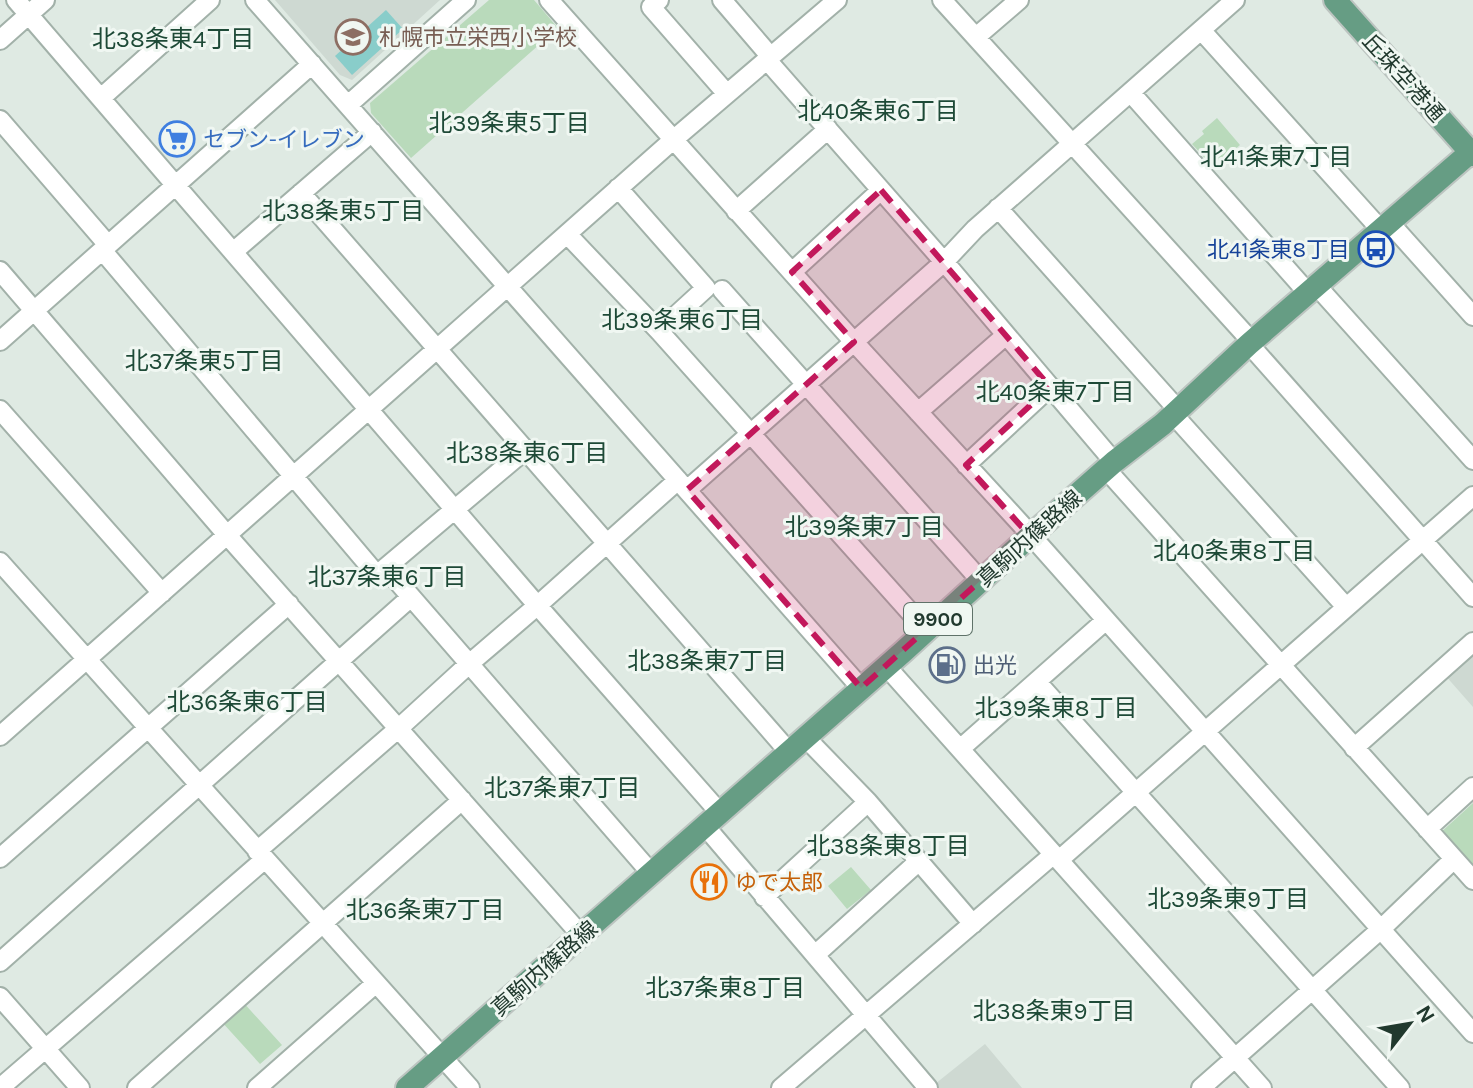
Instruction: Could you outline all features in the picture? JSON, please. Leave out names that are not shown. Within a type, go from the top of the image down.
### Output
[{"type":"main road","name":"丘珠空港通","points":[[1335,0],[1472,152]]},
{"type":"main road","name":"真駒内篠路線","points":[[407,1088],[1110,465],[1175,412],[1250,343],[1472,152]]},
{"type":"street","points":[[0,40],[22,7],[45,0]]},
{"type":"street","points":[[101,98],[210,0]]},
{"type":"street","points":[[255,0],[861,688]]},
{"type":"street","points":[[348,105],[466,0]]},
{"type":"street","points":[[549,0],[1473,1033]]},
{"type":"street","points":[[659,0],[651,7],[727,94]]},
{"type":"street","points":[[722,0],[828,129],[1050,387],[1110,465],[1281,665],[1473,880]]},
{"type":"street","points":[[0,736],[618,188],[837,0]]},
{"type":"street","points":[[942,0],[1473,597]]},
{"type":"street","points":[[976,37],[1019,0]]},
{"type":"street","points":[[0,1088],[606,542],[750,434],[944,262],[998,208],[1235,0]]},
{"type":"street","points":[[22,7],[538,605],[712,820],[764,897],[928,1088]]},
{"type":"street","points":[[1201,30],[1473,316]]},
{"type":"street","points":[[0,341],[312,64]]},
{"type":"street","points":[[1131,93],[1473,460]]},
{"type":"street","points":[[0,120],[377,575],[525,450]]},
{"type":"street","points":[[736,211],[828,129]]},
{"type":"street","points":[[233,252],[372,132]]},
{"type":"street","points":[[618,188],[706,288],[659,331]]},
{"type":"street","points":[[792,272],[881,190]]},
{"type":"street","points":[[301,193],[606,542],[797,745],[868,802],[973,924]]},
{"type":"street","points":[[998,208],[1346,607]]},
{"type":"street","points":[[567,234],[659,331],[926,630]]},
{"type":"street","points":[[0,271],[227,535],[581,935]]},
{"type":"street","points":[[722,290],[981,581]]},
{"type":"street","points":[[918,412],[1006,335]]},
{"type":"street","points":[[966,465],[1050,387]]},
{"type":"street","points":[[0,410],[162,593]]},
{"type":"street","points":[[793,1084],[866,1016],[1134,793],[1473,496]]},
{"type":"street","points":[[0,562],[470,1088]]},
{"type":"street","points":[[386,568],[651,873]]},
{"type":"street","points":[[0,962],[411,597]]},
{"type":"street","points":[[0,858],[289,604]]},
{"type":"street","points":[[960,749],[1105,621]]},
{"type":"street","points":[[1354,748],[1473,642]]},
{"type":"street","points":[[886,666],[1262,1088]]},
{"type":"street","points":[[1037,682],[1400,1088]]},
{"type":"street","points":[[1427,829],[1473,787]]},
{"type":"street","points":[[137,1088],[462,800]]},
{"type":"street","points":[[764,897],[868,802]]},
{"type":"street","points":[[1201,1088],[1380,930],[1454,859]]},
{"type":"street","points":[[815,955],[919,861]]},
{"type":"street","points":[[257,1088],[375,984]]},
{"type":"street","points":[[0,997],[80,1088]]},
{"type":"highlighted area","points":[[881,190],[1050,387],[966,465],[1030,536],[861,688],[687,490],[854,342],[792,272]]},
{"type":"shaded area","name":"札幌市立栄西小学校","points":[[275,0],[440,0],[352,80],[340,75]]},
{"type":"shaded area","points":[[1473,650],[1473,707],[1444,674]]},
{"type":"shaded area","points":[[985,1044],[1022,1088],[939,1088],[935,1084]]},
{"type":"green space","points":[[489,0],[534,0],[558,28],[411,158],[371,113],[370,103]]},
{"type":"green space","points":[[1217,118],[1240,145],[1214,168],[1192,144]]},
{"type":"green space","points":[[1473,803],[1473,872],[1439,834]]},
{"type":"green space","points":[[851,867],[871,890],[847,909],[828,886]]},
{"type":"green space","points":[[242,1001],[282,1045],[260,1064],[221,1021]]},
{"type":"water","points":[[386,10],[403,29],[352,75],[335,56]]},
{"type":"place","name":"札幌市立栄西小学校","points":[[353,37]]},
{"type":"place","name":"セブン-イレブン","points":[[177,139]]},
{"type":"place","name":"北41条東8丁目","points":[[1376,249]]},
{"type":"place","name":"出光","points":[[947,665]]},
{"type":"place","name":"ゆで太郎","points":[[709,882]]},
{"type":"district","name":"北38条東4丁目","points":[[173,39]]},
{"type":"district","name":"北40条東6丁目","points":[[878,111]]},
{"type":"district","name":"北39条東5丁目","points":[[509,123]]},
{"type":"district","name":"北41条東7丁目","points":[[1276,157]]},
{"type":"district","name":"北38条東5丁目","points":[[343,211]]},
{"type":"district","name":"北39条東6丁目","points":[[682,320]]},
{"type":"district","name":"北37条東5丁目","points":[[204,361]]},
{"type":"district","name":"北40条東7丁目","points":[[1055,392]]},
{"type":"district","name":"北38条東6丁目","points":[[527,453]]},
{"type":"district","name":"北39条東7丁目","points":[[864,527]]},
{"type":"district","name":"北40条東8丁目","points":[[1234,551]]},
{"type":"district","name":"北37条東6丁目","points":[[387,577]]},
{"type":"district","name":"北38条東7丁目","points":[[707,661]]},
{"type":"district","name":"北36条東6丁目","points":[[247,702]]},
{"type":"district","name":"北39条東8丁目","points":[[1056,708]]},
{"type":"district","name":"北37条東7丁目","points":[[562,788]]},
{"type":"district","name":"北38条東8丁目","points":[[888,846]]},
{"type":"district","name":"北39条東9丁目","points":[[1228,899]]},
{"type":"district","name":"北36条東7丁目","points":[[425,910]]},
{"type":"district","name":"北37条東8丁目","points":[[725,988]]},
{"type":"district","name":"北38条東9丁目","points":[[1054,1011]]}]
